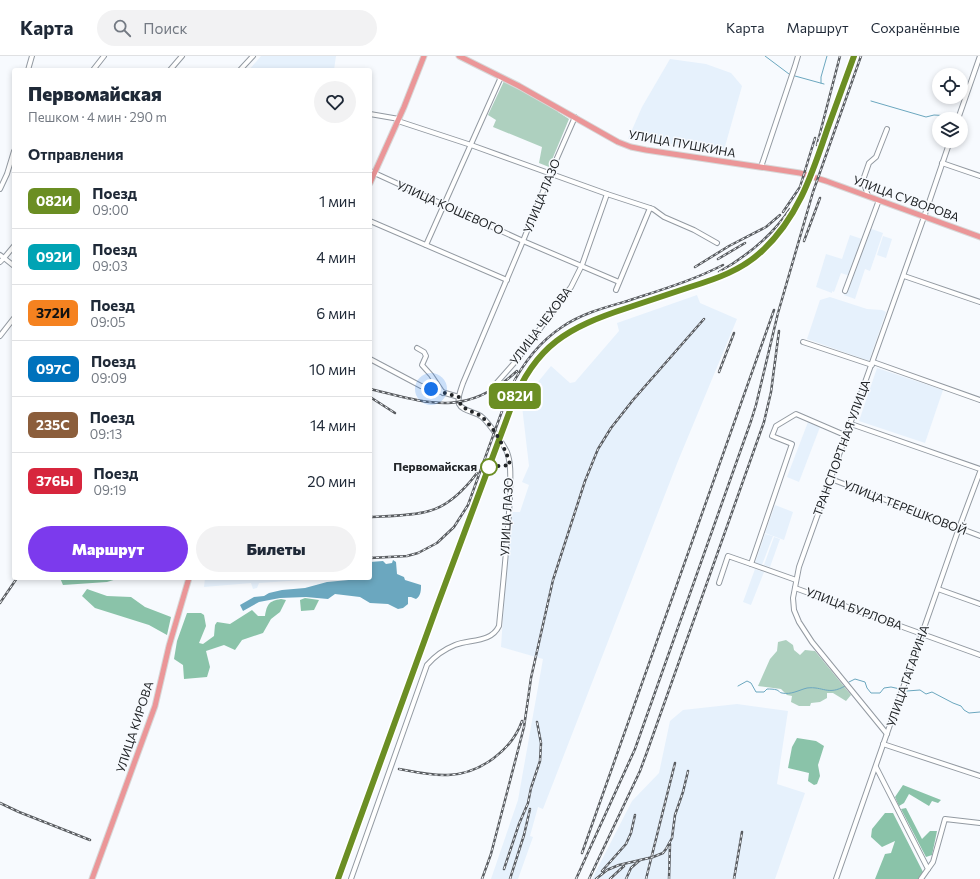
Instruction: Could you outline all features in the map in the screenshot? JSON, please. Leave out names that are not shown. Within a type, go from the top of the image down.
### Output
[{"type":"main road","points":[[372,172],[398,120],[424,56]]},
{"type":"main road","name":"УЛИЦА ПУШКИНА","points":[[459,56],[575,117],[618,142],[631,147],[800,173],[826,181]]},
{"type":"main road","name":"УЛИЦА СУВОРОВА","points":[[826,181],[980,236]]},
{"type":"main road","name":"УЛИЦА КИРОВА","points":[[92,879],[154,706],[169,646],[188,580]]},
{"type":"street","points":[[29,68],[32,56]]},
{"type":"street","points":[[95,68],[104,56]]},
{"type":"street","points":[[172,68],[182,56]]},
{"type":"street","points":[[242,68],[253,56]]},
{"type":"street","points":[[761,167],[798,56]]},
{"type":"street","points":[[960,112],[980,56]]},
{"type":"street","points":[[426,245],[501,77]]},
{"type":"street","points":[[372,114],[398,120],[650,208],[664,217],[694,230],[717,243]]},
{"type":"street","name":"УЛИЦА ЛАЗО","points":[[351,879],[427,665],[451,647],[460,643],[490,637],[497,631],[499,626],[509,512],[509,459],[503,445],[489,424],[478,414],[462,408],[459,402],[459,397],[463,383],[575,117]]},
{"type":"street","points":[[868,196],[863,180],[869,163],[876,157],[887,129]]},
{"type":"street","name":"ТРАНСПОРТНАЯ УЛИЦА","points":[[887,734],[812,642],[799,622],[794,610],[793,598],[799,566],[904,276],[947,148]]},
{"type":"street","points":[[0,190],[12,159]]},
{"type":"street","points":[[942,163],[980,176]]},
{"type":"street","name":"УЛИЦА КОШЕВОГО","points":[[372,172],[523,241],[619,282]]},
{"type":"street","name":"УЛИЦА ЧЕХОВА","points":[[493,387],[516,361],[571,287],[582,265],[607,194]]},
{"type":"street","points":[[845,291],[879,200]]},
{"type":"street","points":[[616,290],[650,208]]},
{"type":"street","points":[[372,222],[507,280]]},
{"type":"street","points":[[0,262],[2,256],[12,248]]},
{"type":"street","points":[[2,256],[12,264]]},
{"type":"street","points":[[904,276],[980,302]]},
{"type":"street","points":[[0,336],[12,321]]},
{"type":"street","points":[[803,342],[980,400]]},
{"type":"street","points":[[417,348],[424,352],[426,356],[422,365],[444,393]]},
{"type":"street","points":[[372,360],[421,386],[459,397]]},
{"type":"street","points":[[751,564],[792,444],[772,436],[776,426],[796,414],[847,436]]},
{"type":"street","points":[[851,424],[980,469]]},
{"type":"street","name":"УЛИЦА ГАГАРИНА","points":[[836,879],[980,472]]},
{"type":"street","name":"УЛИЦА ТЕРЕШКОВОЙ","points":[[831,480],[980,536]]},
{"type":"street","points":[[719,583],[728,556],[796,580]]},
{"type":"street","name":"УЛИЦА БУРЛОВА","points":[[795,588],[980,655]]},
{"type":"street","points":[[938,589],[980,604]]},
{"type":"street","points":[[884,744],[980,776]]},
{"type":"street","points":[[876,767],[928,869]]},
{"type":"street","points":[[921,879],[933,862],[945,818],[980,823]]},
{"type":"shaded area","points":[[261,56],[336,56],[334,68],[251,68]]},
{"type":"shaded area","points":[[670,59],[706,64],[731,73],[742,86],[724,150],[628,139],[642,107]]},
{"type":"shaded area","points":[[866,227],[883,233],[870,271],[865,269],[855,299],[844,295],[850,276],[841,273],[834,292],[832,291],[832,293],[816,287],[826,254],[842,259],[850,235],[862,239]]},
{"type":"shaded area","points":[[883,236],[892,239],[886,258],[877,255]]},
{"type":"shaded area","points":[[697,295],[700,303],[737,319],[678,461],[543,809],[538,807],[530,836],[533,837],[518,879],[491,879],[518,800],[543,659],[501,647],[510,512],[520,512],[529,485],[522,482],[529,466],[522,406],[525,398],[551,366],[570,383],[575,382],[619,331],[617,323]]},
{"type":"shaded area","points":[[830,297],[867,309],[882,310],[886,312],[869,361],[807,339],[820,300]]},
{"type":"shaded area","points":[[877,368],[943,390],[925,443],[859,421]]},
{"type":"shaded area","points":[[808,422],[820,427],[799,482],[787,477]]},
{"type":"shaded area","points":[[775,505],[793,512],[784,540],[765,533]]},
{"type":"shaded area","points":[[765,534],[773,536],[762,565],[755,563]]},
{"type":"shaded area","points":[[774,537],[780,539],[770,567],[764,565]]},
{"type":"shaded area","points":[[755,569],[764,572],[751,605],[743,602]]},
{"type":"shaded area","points":[[205,580],[303,580],[259,583],[257,588],[253,589],[251,583],[204,587]]},
{"type":"shaded area","points":[[737,704],[788,711],[777,784],[805,793],[775,879],[592,879],[632,801],[659,773],[670,721],[683,710]]},
{"type":"green space","points":[[504,81],[558,111],[569,119],[549,167],[539,163],[542,147],[493,127],[496,120],[488,115]]},
{"type":"green space","points":[[61,580],[114,580],[107,582],[63,585]]},
{"type":"green space","points":[[87,589],[107,596],[131,597],[145,607],[171,617],[167,635],[149,625],[95,608],[82,596]]},
{"type":"green space","points":[[305,598],[319,600],[314,610],[301,611],[300,600]]},
{"type":"green space","points":[[281,599],[286,600],[280,612],[271,619],[263,633],[242,640],[235,650],[224,645],[206,651],[210,667],[207,677],[184,679],[183,665],[174,659],[177,641],[187,613],[201,613],[204,615],[206,626],[199,643],[203,644],[214,636],[215,625],[217,622],[230,624],[252,610],[258,616],[265,616],[269,604]]},
{"type":"green space","points":[[786,640],[793,645],[794,650],[800,655],[805,650],[815,651],[851,695],[846,701],[833,693],[827,693],[827,698],[820,702],[811,703],[810,706],[799,706],[791,702],[792,696],[787,695],[781,689],[758,686],[770,659],[777,651],[778,642]]},
{"type":"green space","points":[[797,738],[816,741],[824,746],[818,765],[820,776],[817,784],[814,785],[808,781],[809,773],[788,768],[792,747]]},
{"type":"green space","points":[[903,785],[941,800],[938,803],[932,801],[929,806],[909,794],[904,803],[899,806],[895,797]]},
{"type":"green space","points":[[906,808],[922,839],[930,831],[937,831],[932,855],[926,857],[901,809]]},
{"type":"green space","points":[[885,813],[893,813],[923,872],[918,879],[875,879],[885,854],[891,853],[895,841],[882,847],[871,837],[872,829]]},
{"type":"water","points":[[393,560],[396,562],[397,574],[404,577],[405,580],[421,585],[419,596],[416,599],[408,597],[408,604],[403,608],[398,609],[388,604],[370,603],[360,597],[335,594],[328,599],[306,597],[280,598],[259,602],[243,611],[240,605],[254,597],[264,596],[269,593],[282,590],[305,588],[327,582],[372,580],[372,562],[383,561],[386,564],[392,563]]},
{"type":"waterway","points":[[765,56],[789,74]]},
{"type":"waterway","points":[[821,83],[821,77],[827,56]]},
{"type":"waterway","points":[[795,76],[824,84]]},
{"type":"waterway","points":[[871,101],[926,117],[932,116]]},
{"type":"waterway","points":[[849,682],[855,679],[865,682],[871,693],[880,693],[884,688],[891,687],[900,689]]},
{"type":"waterway","points":[[738,686],[747,681],[751,683],[756,692],[764,692],[767,689],[771,689],[785,693],[792,693],[807,688],[834,690],[845,686]]},
{"type":"waterway","points":[[907,691],[920,690],[926,694],[932,692],[961,706],[969,713],[980,712]]},
{"type":"railway","points":[[817,145],[840,56]]},
{"type":"railway","points":[[338,879],[437,606],[521,384],[532,367],[544,353],[571,331],[606,315],[722,276],[742,266],[761,253],[788,222],[802,196],[854,56]]},
{"type":"railway","points":[[576,879],[635,749],[751,421],[778,313],[813,192],[861,56]]},
{"type":"railway","points":[[783,212],[800,187],[815,138]]},
{"type":"railway","points":[[804,241],[820,198]]},
{"type":"railway","points":[[719,272],[758,245],[767,237],[790,209]]},
{"type":"railway","points":[[695,267],[729,246],[766,227],[780,215]]},
{"type":"railway","points":[[718,259],[745,243]]},
{"type":"railway","points":[[372,558],[407,556],[418,553],[437,543],[454,527],[468,505],[510,389],[520,371],[532,355],[554,333],[569,322],[584,315],[674,285],[723,265]]},
{"type":"railway","points":[[582,853],[774,310]]},
{"type":"railway","points":[[482,879],[491,854],[524,727],[531,678],[553,580],[585,481],[598,449],[611,428],[633,400],[704,319]]},
{"type":"railway","points":[[589,879],[640,771],[764,422],[771,392],[779,331]]},
{"type":"railway","points":[[719,372],[734,333]]},
{"type":"railway","points":[[372,389],[430,402],[447,403],[464,401],[499,386],[517,371]]},
{"type":"railway","points":[[372,398],[395,413]]},
{"type":"railway","points":[[372,517],[400,516],[436,509],[456,496],[477,473]]},
{"type":"railway","points":[[0,603],[16,580]]},
{"type":"railway","points":[[399,769],[424,774],[442,775],[460,774],[472,770],[483,765],[503,751],[511,742],[522,721]]},
{"type":"railway","points":[[504,869],[519,824],[528,803],[531,788],[540,761],[541,743],[537,722]]},
{"type":"railway","points":[[646,879],[675,763]]},
{"type":"railway","points":[[596,879],[607,870],[619,865],[653,857],[663,853],[672,838],[675,815],[688,771]]},
{"type":"railway","points":[[0,803],[90,840]]},
{"type":"railway","points":[[510,879],[524,835],[530,809]]},
{"type":"railway","points":[[602,871],[626,844],[631,833],[635,815]]},
{"type":"railway","points":[[734,879],[742,832]]},
{"type":"railway","points":[[669,879],[670,844]]},
{"type":"railway","points":[[626,879],[631,868],[640,860]]},
{"type":"railway","points":[[610,879],[624,866]]},
{"type":"train","name":"082И","points":[[338,879],[437,606],[512,405],[525,376],[545,351],[575,328],[592,320],[720,277],[750,261],[761,252],[788,223],[806,190],[854,56]]},
{"type":"place","name":"Первомайская","points":[[489,467]]},
{"type":"route","points":[[431,389],[459,397],[459,402],[462,408],[478,414],[489,424],[507,452],[510,465],[489,467]]}]
